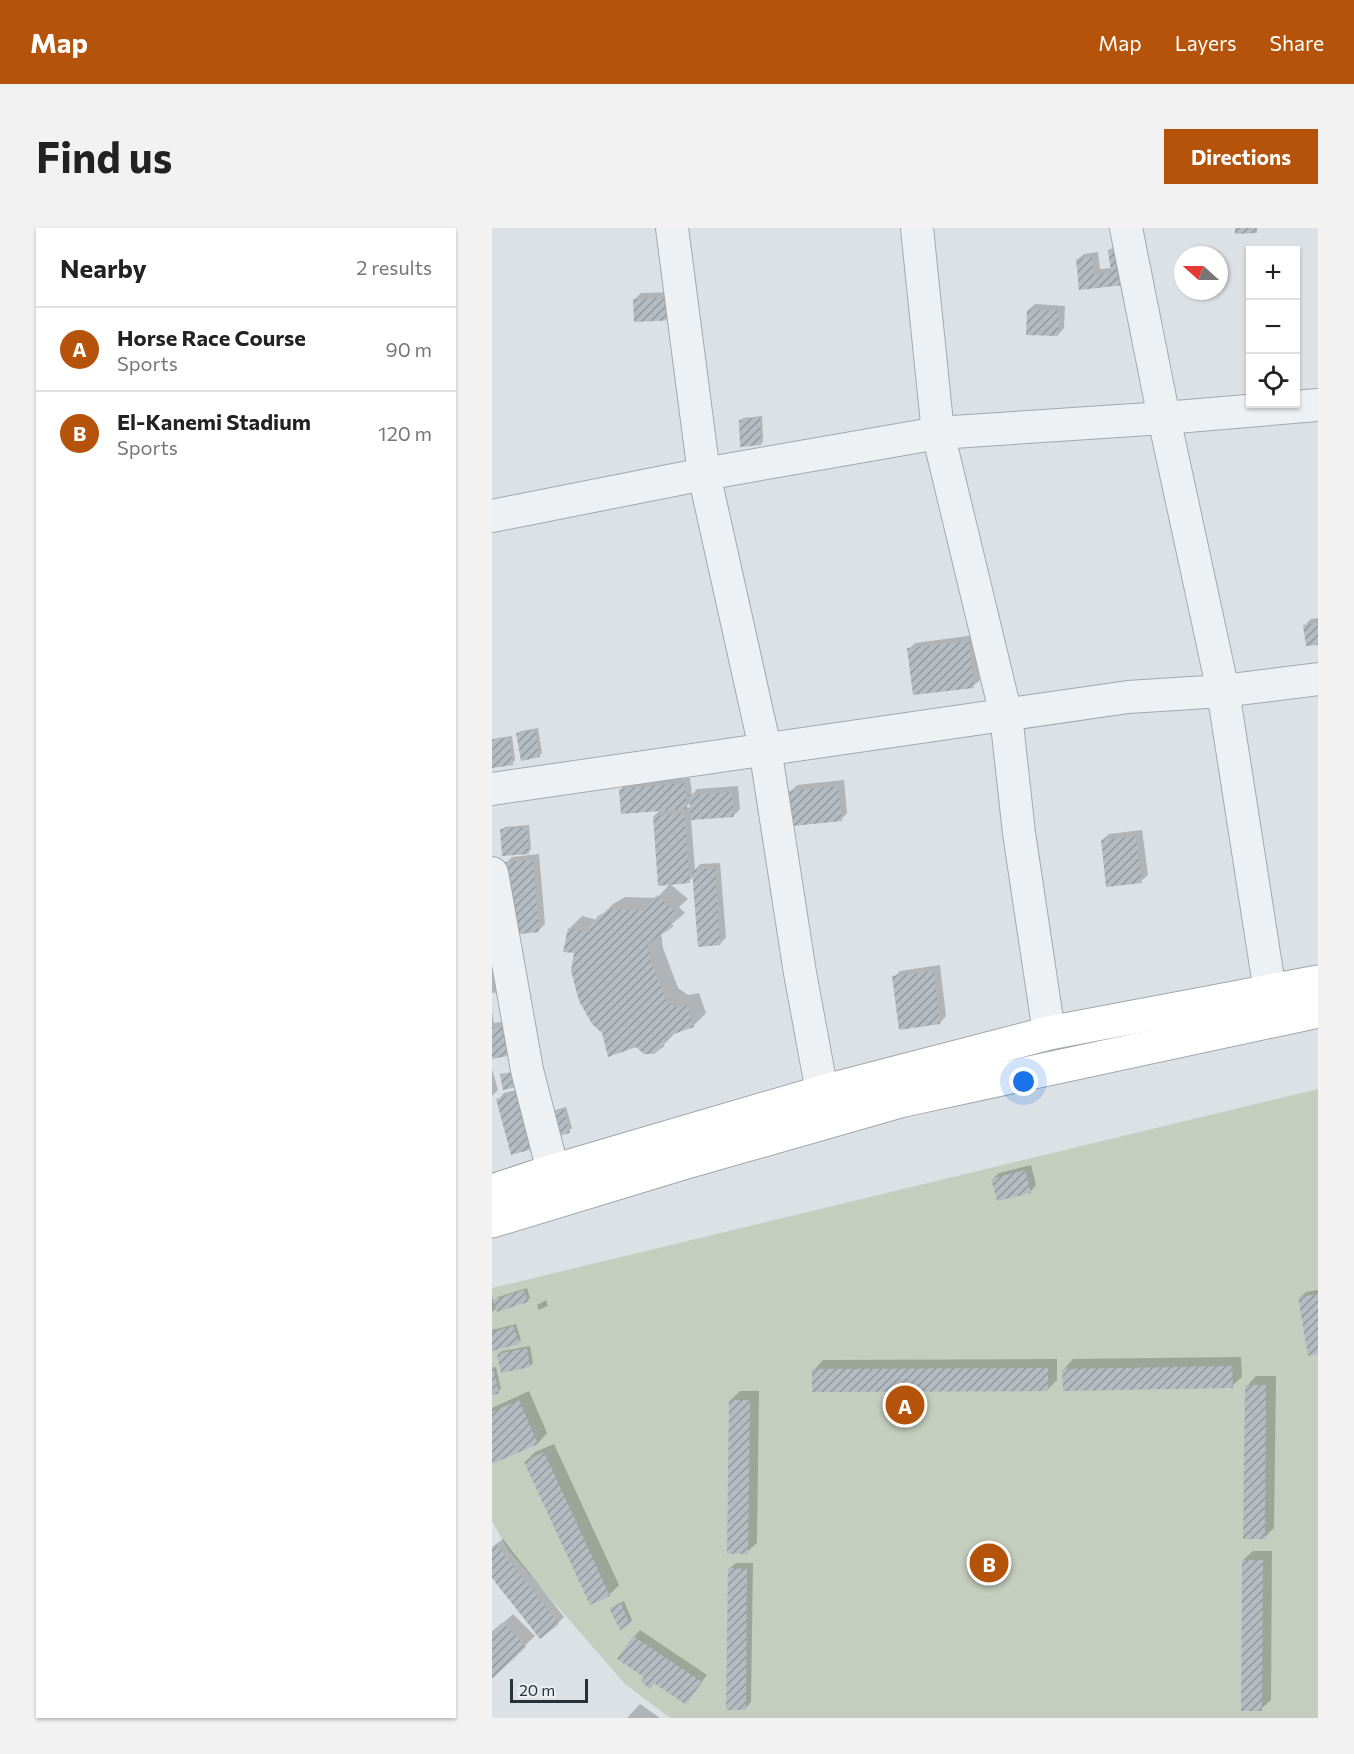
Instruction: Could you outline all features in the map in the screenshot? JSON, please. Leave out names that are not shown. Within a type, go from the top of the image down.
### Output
[{"type":"main road","points":[[492,1191],[822,1092],[1049,1033],[1318,982]]},
{"type":"main road","points":[[492,1221],[683,1163],[904,1100],[1318,1011]]},
{"type":"street","points":[[672,228],[704,474],[765,748],[800,972],[822,1092]]},
{"type":"street","points":[[917,228],[938,433],[1006,715],[1019,833],[1049,1033]]},
{"type":"street","points":[[1126,228],[1223,691],[1270,992]]},
{"type":"street","points":[[492,516],[704,474],[938,433],[1318,405]]},
{"type":"street","points":[[492,789],[1128,697],[1223,691],[1318,679]]},
{"type":"street","points":[[492,873],[527,1070],[553,1171]]},
{"type":"green space","points":[[1318,1089],[1318,1718],[670,1718],[625,1684],[508,1550],[492,1521],[492,1288]]},
{"type":"building","points":[[1235,228],[1257,228],[1257,233],[1235,234]]},
{"type":"building","points":[[1120,249],[1124,285],[1079,290],[1076,259],[1092,257],[1094,275],[1111,273],[1108,250]]},
{"type":"building","points":[[674,297],[675,320],[634,322],[633,299]]},
{"type":"building","points":[[1027,310],[1059,311],[1058,336],[1026,335]]},
{"type":"building","points":[[760,418],[761,445],[740,447],[739,420]]},
{"type":"building","points":[[1318,623],[1318,645],[1306,646],[1303,625]]},
{"type":"building","points":[[969,641],[974,688],[913,695],[907,648]]},
{"type":"building","points":[[535,730],[540,757],[521,761],[516,733]]},
{"type":"building","points":[[509,738],[513,765],[492,768],[492,740]]},
{"type":"building","points":[[684,783],[687,809],[621,814],[619,789]]},
{"type":"building","points":[[838,786],[842,821],[793,826],[789,791]]},
{"type":"building","points":[[732,792],[734,817],[691,820],[689,795]]},
{"type":"building","points":[[684,813],[690,883],[658,886],[653,816]]},
{"type":"building","points":[[527,827],[529,854],[502,856],[500,829]]},
{"type":"building","points":[[1136,836],[1142,883],[1106,887],[1101,840]]},
{"type":"building","points":[[533,860],[539,932],[510,935],[504,862]]},
{"type":"building","points":[[715,868],[720,945],[698,947],[692,870]]},
{"type":"building","points":[[657,895],[676,912],[668,921],[674,926],[648,944],[651,961],[666,1001],[675,1007],[687,1005],[694,1027],[665,1037],[664,1046],[654,1054],[644,1054],[636,1047],[608,1057],[602,1033],[592,1024],[579,1001],[571,971],[574,953],[563,952],[568,928],[585,932],[598,916],[611,909],[645,910]]},
{"type":"building","points":[[934,971],[940,1024],[899,1030],[892,976]]},
{"type":"building","points":[[511,1024],[518,1054],[492,1059],[492,1028]]},
{"type":"building","points":[[518,1071],[521,1086],[503,1090],[500,1074]]},
{"type":"building","points":[[525,1091],[540,1147],[511,1155],[496,1099]]},
{"type":"building","points":[[564,1109],[570,1133],[550,1138],[544,1115]]},
{"type":"building","points":[[1025,1170],[1031,1193],[997,1201],[991,1179]]},
{"type":"building","points":[[524,1290],[528,1302],[497,1312],[493,1300]]},
{"type":"building","points":[[1318,1294],[1318,1354],[1308,1356],[1298,1297]]},
{"type":"building","points":[[514,1326],[519,1344],[492,1351],[492,1332]]},
{"type":"building","points":[[527,1348],[530,1367],[501,1373],[497,1354]]},
{"type":"building","points":[[492,1366],[499,1394],[492,1395]]},
{"type":"building","points":[[1232,1366],[1233,1388],[1063,1391],[1062,1369]]},
{"type":"building","points":[[1048,1368],[1048,1391],[812,1392],[812,1369]]},
{"type":"building","points":[[1245,1385],[1266,1385],[1265,1539],[1243,1539]]},
{"type":"building","points":[[519,1400],[538,1444],[492,1464],[492,1412]]},
{"type":"building","points":[[729,1400],[750,1400],[748,1554],[727,1554]]},
{"type":"building","points":[[544,1452],[610,1596],[590,1605],[524,1462]]},
{"type":"building","points":[[496,1544],[559,1624],[540,1639],[492,1578],[492,1547]]},
{"type":"building","points":[[1242,1560],[1263,1560],[1262,1711],[1241,1711]]},
{"type":"building","points":[[728,1568],[747,1569],[746,1710],[726,1710]]},
{"type":"building","points":[[621,1603],[630,1624],[620,1630],[609,1608]]},
{"type":"building","points":[[503,1622],[526,1647],[492,1679],[492,1632]]},
{"type":"building","points":[[633,1636],[702,1682],[686,1705],[654,1683],[650,1689],[641,1682],[644,1677],[617,1659]]},
{"type":"place","name":"Horse Race Course","points":[[905,1405]]},
{"type":"place","name":"El-Kanemi Stadium","points":[[989,1563]]}]
